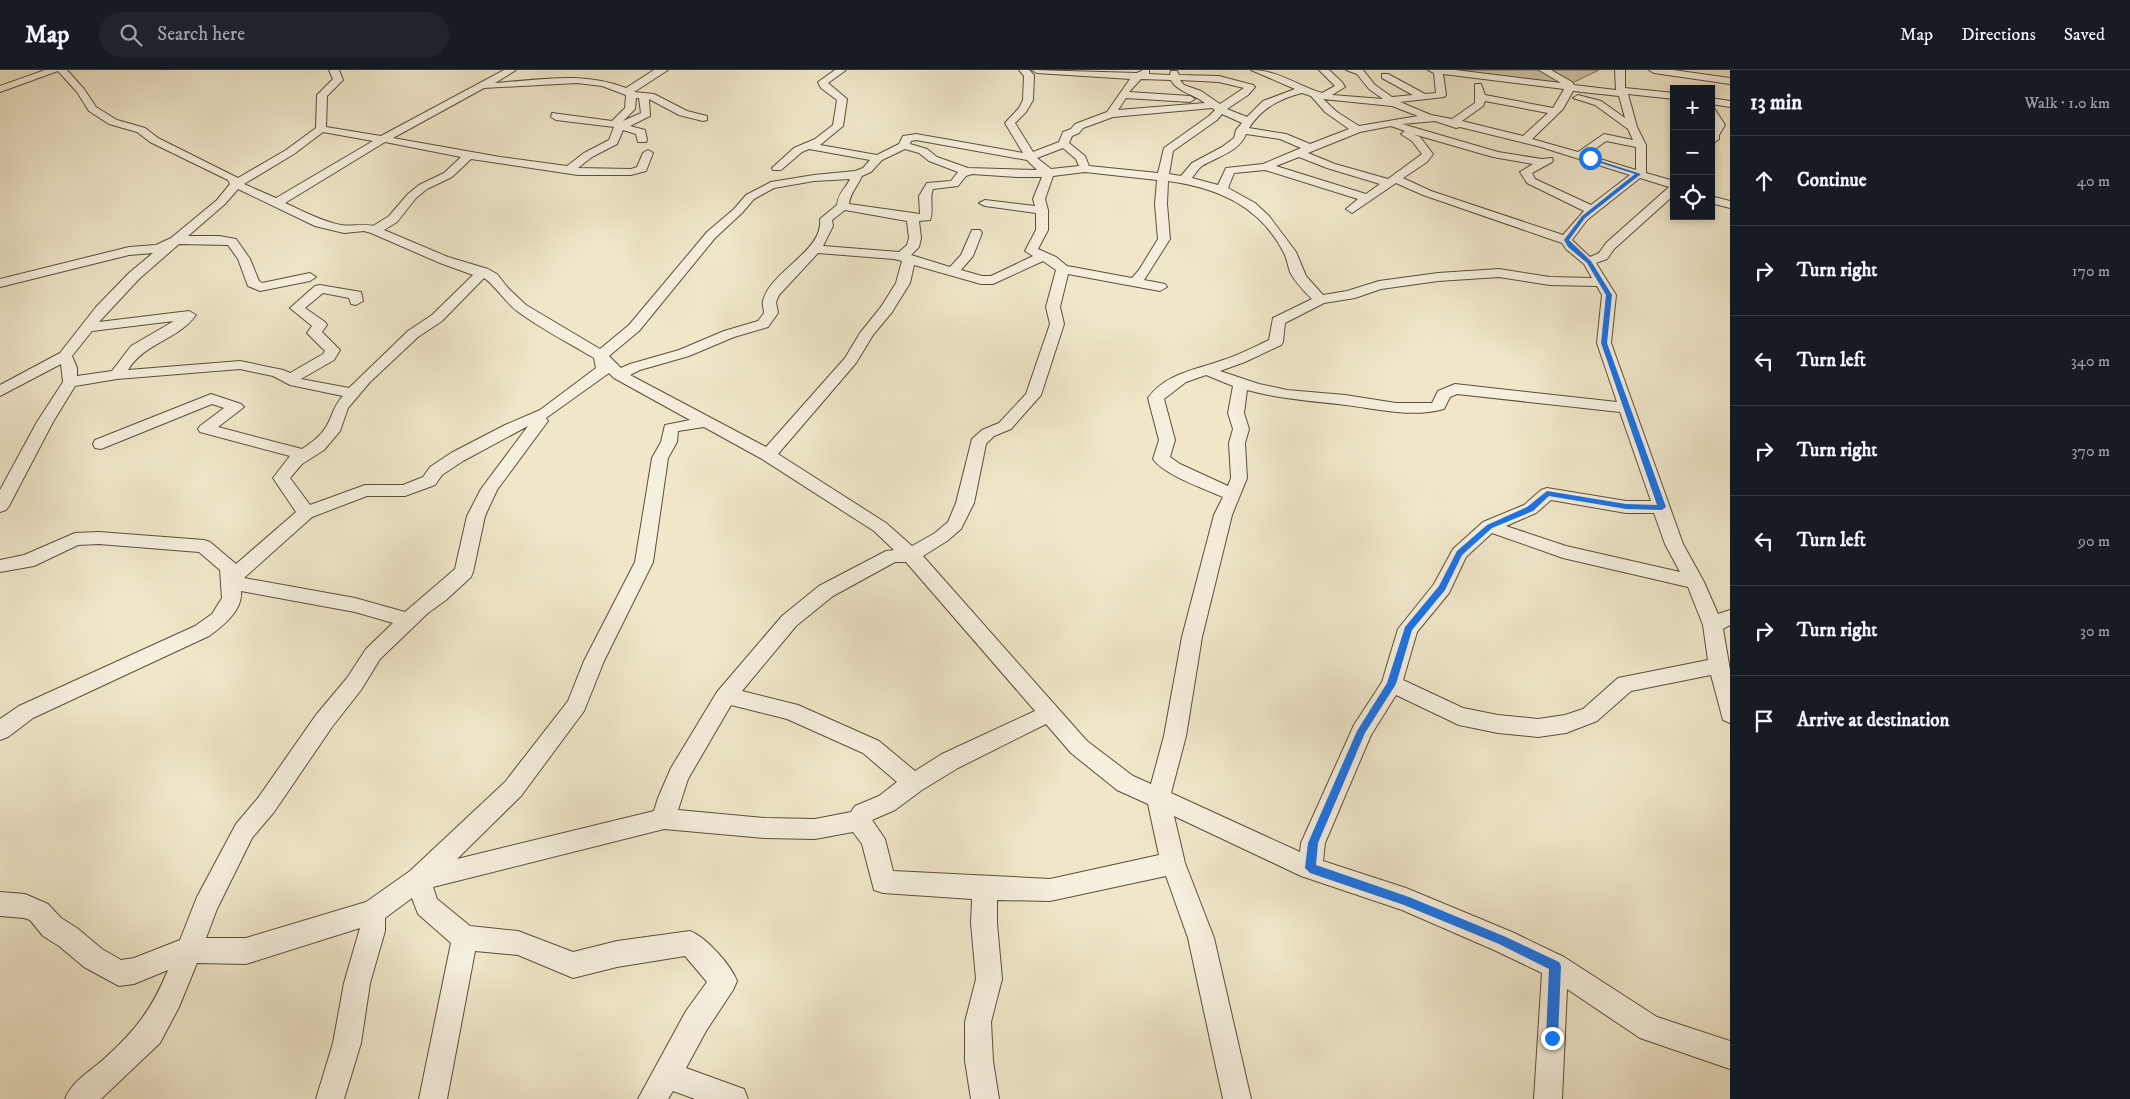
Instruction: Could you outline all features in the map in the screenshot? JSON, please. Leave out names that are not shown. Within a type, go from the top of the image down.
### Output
[{"type":"street","points":[[0,89],[54,70]]},
{"type":"street","points":[[62,70],[81,91],[92,109],[113,122],[141,130],[154,140],[233,178],[236,184],[319,223],[344,229],[364,228],[375,230],[444,260],[483,272],[492,277],[503,291],[521,308],[601,356],[618,375],[768,455],[880,527],[911,555],[1079,747],[1125,783],[1310,868],[1406,900],[1502,941],[1555,966],[1650,1028],[1730,1055]]},
{"type":"street","points":[[321,129],[322,95],[338,80],[334,70]]},
{"type":"street","points":[[276,203],[383,139],[511,70]]},
{"type":"street","points":[[628,93],[650,76],[663,70]]},
{"type":"street","points":[[776,168],[798,150],[810,146],[838,126],[842,99],[824,86],[823,82],[832,74],[841,70]]},
{"type":"street","points":[[1024,70],[1029,75],[1030,95],[1024,109],[1013,116],[1010,122],[1016,129],[1036,166],[1049,173]]},
{"type":"street","points":[[1037,70],[1102,75],[1174,74],[1218,79],[1250,87],[1264,85],[1280,78]]},
{"type":"street","points":[[1203,70],[1218,79]]},
{"type":"street","points":[[1256,70],[1319,95],[1391,102],[1441,95],[1438,71]]},
{"type":"street","points":[[1319,95],[1340,87],[1324,70]]},
{"type":"street","points":[[1351,70],[1360,72],[1372,87],[1391,102],[1435,118],[1456,125],[1525,140],[1580,155],[1670,184]]},
{"type":"street","points":[[1433,70],[1479,73],[1568,92],[1598,103],[1632,127]]},
{"type":"street","points":[[1525,140],[1555,111],[1568,92],[1569,84],[1544,70]]},
{"type":"street","points":[[1566,240],[1584,217],[1642,170],[1640,145],[1632,127],[1629,111],[1620,87],[1620,70]]},
{"type":"street","points":[[1654,70],[1727,80]]},
{"type":"street","points":[[1111,114],[1126,90],[1144,73]]},
{"type":"street","points":[[1456,125],[1458,119],[1480,104],[1479,73]]},
{"type":"street","points":[[1174,74],[1176,82],[1181,87],[1198,93],[1245,126],[1282,136],[1312,148]]},
{"type":"street","points":[[1385,76],[1424,97]]},
{"type":"street","points":[[479,86],[577,80],[604,83],[628,93],[652,96],[684,113],[703,118]]},
{"type":"street","points":[[1715,97],[1718,84],[1727,80]]},
{"type":"street","points":[[1064,144],[1067,134],[1075,131],[1079,126],[1111,114],[1192,103],[1214,104],[1231,100],[1245,93],[1250,87]]},
{"type":"street","points":[[1185,179],[1196,165],[1226,150],[1239,139],[1245,126],[1261,107],[1283,96],[1304,90]]},
{"type":"street","points":[[1568,92],[1670,96]]},
{"type":"street","points":[[570,169],[588,155],[614,142],[617,125],[630,108],[628,93]]},
{"type":"street","points":[[1514,103],[1521,94]]},
{"type":"street","points":[[1124,95],[1178,97],[1192,103]]},
{"type":"street","points":[[1319,95],[1320,103],[1328,111],[1357,129]]},
{"type":"street","points":[[617,125],[646,114],[644,96]]},
{"type":"street","points":[[1481,97],[1555,111]]},
{"type":"street","points":[[1715,101],[1730,104]]},
{"type":"street","points":[[1135,282],[1144,272],[1164,239],[1161,204],[1168,150],[1213,118],[1214,104]]},
{"type":"street","points":[[1715,105],[1720,125],[1715,133]]},
{"type":"street","points":[[556,115],[617,125],[641,132],[642,140]]},
{"type":"street","points":[[1222,190],[1230,170],[1265,166],[1301,154],[1357,129],[1435,118]]},
{"type":"street","points":[[1386,124],[1497,155],[1542,162]]},
{"type":"street","points":[[1386,124],[1416,139],[1428,154]]},
{"type":"street","points":[[0,392],[66,356],[101,310],[134,276],[221,202],[236,184],[290,152],[321,129],[547,168],[570,169],[578,172],[632,172],[642,169],[648,153]]},
{"type":"street","points":[[1352,209],[1424,160],[1428,154],[1449,142],[1481,130]]},
{"type":"street","points":[[904,146],[907,138],[916,137],[1030,157],[1064,144]]},
{"type":"street","points":[[1580,155],[1604,137],[1640,145]]},
{"type":"street","points":[[1064,144],[1081,158],[1085,169]]},
{"type":"street","points":[[810,146],[878,158]]},
{"type":"street","points":[[601,356],[634,328],[711,235],[738,211],[750,197],[772,185],[814,178],[838,178],[857,174],[867,170],[878,158],[904,146],[923,151],[934,159],[968,172]]},
{"type":"street","points":[[1554,148],[1554,157],[1526,172],[1531,181],[1592,210]]},
{"type":"street","points":[[375,230],[393,219],[412,196],[424,187],[448,175],[470,154]]},
{"type":"street","points":[[1301,154],[1331,166],[1392,181],[1566,240],[1570,246],[1589,262],[1609,295],[1604,343],[1674,544],[1695,582],[1722,621],[1719,666],[1730,714]]},
{"type":"street","points":[[1265,166],[1367,198]]},
{"type":"street","points":[[618,375],[635,367],[684,353],[729,334],[763,324],[771,313],[770,302],[776,291],[792,272],[815,250],[815,246],[827,226],[826,219],[844,206],[913,218],[926,217],[924,196],[926,190],[931,185],[954,184],[962,174],[968,172],[1049,173],[1085,169],[1185,179],[1222,190],[1244,199],[1257,210],[1289,250],[1305,284],[1320,300]]},
{"type":"street","points":[[1049,173],[1039,199],[1042,210],[1042,230],[1031,251],[1041,257],[1052,260],[1063,269],[1160,287]]},
{"type":"street","points":[[844,206],[844,194],[852,186],[857,174]]},
{"type":"street","points":[[1589,262],[1603,256],[1610,246],[1670,193]]},
{"type":"street","points":[[1715,200],[1730,205]]},
{"type":"street","points":[[984,202],[1042,210]]},
{"type":"street","points":[[909,260],[905,256],[906,251],[913,247],[915,238],[913,218]]},
{"type":"street","points":[[952,272],[967,256],[976,233]]},
{"type":"street","points":[[0,283],[129,251],[158,249],[177,240],[219,240],[232,242],[244,259],[253,283],[260,287],[310,277]]},
{"type":"street","points":[[815,250],[895,255],[981,280],[993,280],[1041,257]]},
{"type":"street","points":[[768,455],[851,360],[867,333],[887,309],[903,283],[909,260]]},
{"type":"street","points":[[664,819],[669,798],[679,775],[726,696],[789,622],[826,591],[892,556],[911,555],[941,537],[955,525],[965,503],[978,443],[988,433],[1005,426],[1033,395],[1057,324],[1053,307],[1063,269]]},
{"type":"street","points":[[306,513],[281,478],[296,460],[318,446],[334,428],[341,407],[392,352],[413,334],[437,318],[483,272]]},
{"type":"street","points":[[1232,495],[1174,468],[1161,459],[1168,440],[1156,398],[1171,383],[1189,374],[1213,370],[1240,360],[1276,342],[1278,321],[1320,300],[1350,295],[1389,284],[1470,274],[1499,273],[1550,281],[1574,282],[1594,282],[1599,279]]},
{"type":"street","points":[[292,378],[329,356],[333,350],[314,333],[320,325],[297,308],[320,289],[356,295],[356,301]]},
{"type":"street","points":[[89,327],[189,315],[177,327],[140,347],[130,356],[117,374]]},
{"type":"street","points":[[0,506],[45,422],[70,382],[70,368],[66,356]]},
{"type":"street","points":[[230,580],[306,513],[365,491],[405,490],[429,481],[436,471],[457,457],[545,413],[604,369],[601,356]]},
{"type":"street","points":[[70,382],[117,374],[240,365],[278,373],[292,378],[295,382],[352,393]]},
{"type":"street","points":[[1213,370],[1212,373],[1241,383],[1297,396],[1424,410],[1440,406],[1443,394],[1455,389],[1628,408]]},
{"type":"street","points":[[0,379],[16,382]]},
{"type":"street","points":[[1237,1099],[1201,938],[1173,864],[1158,799],[1175,736],[1195,628],[1223,515],[1239,478],[1237,443],[1241,429],[1236,413],[1241,383]]},
{"type":"street","points":[[101,444],[211,398],[236,408],[206,429],[305,455]]},
{"type":"street","points":[[79,1099],[115,1068],[150,1033],[170,998],[187,950],[221,872],[244,831],[266,805],[324,721],[354,684],[373,654],[421,608],[440,596],[464,572],[476,516],[490,489],[540,421],[536,416]]},
{"type":"street","points":[[0,904],[24,906],[39,912],[52,927],[68,937],[93,958],[119,973],[134,970],[187,950],[246,951],[373,912],[419,879],[513,788],[577,705],[594,661],[644,562],[660,458],[669,442],[671,428],[704,422]]},
{"type":"street","points":[[1310,868],[1313,843],[1362,731],[1392,684],[1408,629],[1442,588],[1459,553],[1489,526],[1530,509],[1547,494],[1626,507],[1662,507]]},
{"type":"street","points":[[1489,526],[1563,552],[1695,582]]},
{"type":"street","points":[[0,566],[28,561],[75,539],[99,538],[204,546],[229,568],[232,599],[219,619],[202,631],[26,712],[0,731]]},
{"type":"street","points":[[230,580],[249,587],[355,605],[409,620]]},
{"type":"street","points":[[1392,684],[1459,716],[1498,724],[1538,728],[1566,724],[1590,715],[1625,684],[1719,666]]},
{"type":"street","points":[[726,696],[791,711],[862,743],[871,748],[914,783]]},
{"type":"street","points":[[419,879],[664,819],[765,828],[815,829],[858,821],[863,813],[887,803],[914,783],[950,761],[1050,713]]},
{"type":"street","points":[[858,821],[873,838],[883,882],[1050,890],[1173,864]]},
{"type":"street","points":[[419,879],[427,906],[465,938],[518,944],[573,965],[617,954],[690,943],[724,981],[696,1020],[668,1075],[652,1099]]},
{"type":"street","points":[[985,888],[984,923],[989,979],[978,1022],[979,1061],[985,1099]]},
{"type":"street","points":[[330,1099],[347,1043],[357,983],[372,931],[373,912]]},
{"type":"street","points":[[434,1099],[465,938]]},
{"type":"street","points":[[1548,1099],[1555,966]]},
{"type":"street","points":[[668,1075],[734,1099]]},
{"type":"shaded area","points":[[1442,70],[1599,70],[1566,86]]},
{"type":"route","points":[[1552,1038],[1555,966],[1406,900],[1310,868],[1313,843],[1362,731],[1392,684],[1408,629],[1442,588],[1459,553],[1489,526],[1530,509],[1547,494],[1626,507],[1662,507],[1604,343],[1609,295],[1589,262],[1570,246],[1566,240],[1584,217],[1616,190],[1639,174],[1590,158]]}]
